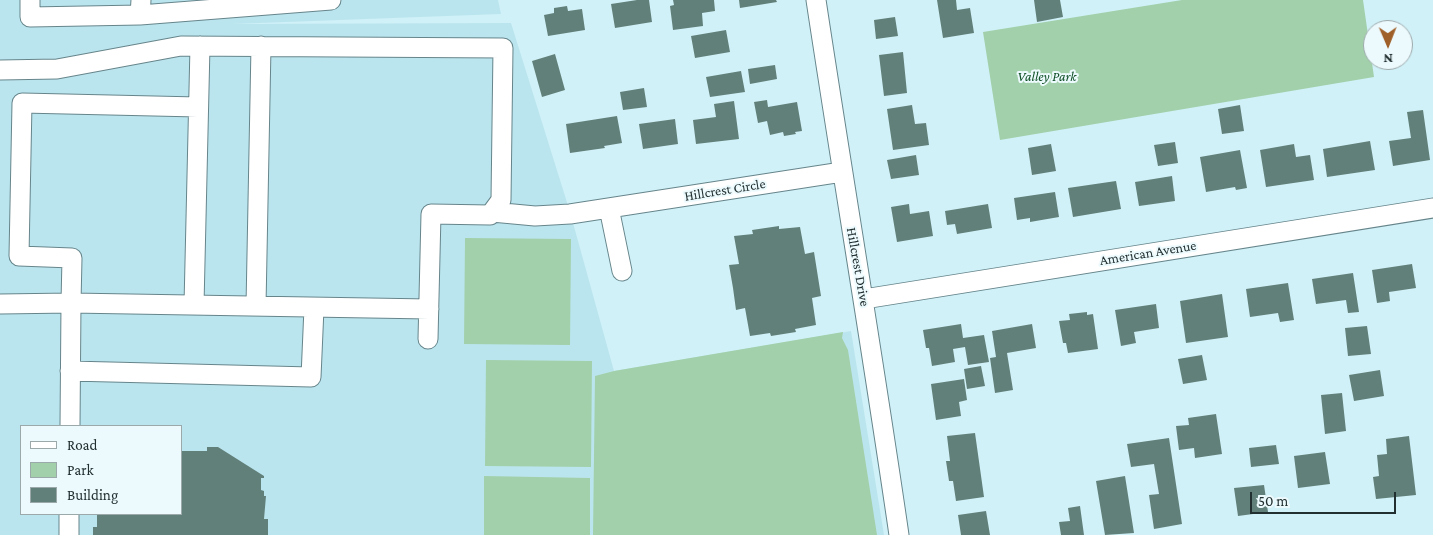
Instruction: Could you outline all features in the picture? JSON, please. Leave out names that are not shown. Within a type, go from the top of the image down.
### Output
[{"type":"street","points":[[30,0],[30,17],[140,8],[331,0]]},
{"type":"street","name":"Hillcrest Drive","points":[[816,0],[842,172],[864,299],[899,535]]},
{"type":"street","points":[[0,70],[57,69],[181,46],[503,48],[501,200],[492,212]]},
{"type":"street","points":[[194,305],[200,46]]},
{"type":"street","points":[[256,306],[261,46]]},
{"type":"street","points":[[70,425],[72,258],[19,256],[22,104],[198,106]]},
{"type":"street","name":"Hillcrest Circle","points":[[429,309],[431,214],[490,215],[492,212],[535,216],[570,214],[842,172]]},
{"type":"street","points":[[609,208],[622,271]]},
{"type":"street","name":"American Avenue","points":[[864,299],[1433,208]]},
{"type":"street","points":[[0,304],[71,303],[429,309],[428,339]]},
{"type":"street","points":[[70,371],[310,376],[314,308]]},
{"type":"street","points":[[69,515],[69,535]]},
{"type":"shaded area","points":[[0,0],[498,0],[501,14],[232,24],[511,23],[570,212],[614,371],[851,331],[884,535],[0,535]]},
{"type":"green space","name":"Valley Park","points":[[1182,0],[1363,0],[1366,20],[1363,20],[1363,70],[1373,70],[1374,77],[1000,140],[983,32]]},
{"type":"green space","points":[[465,238],[571,239],[570,345],[464,344]]},
{"type":"green space","points":[[843,332],[842,338],[848,350],[877,535],[593,535],[595,376],[614,371]]},
{"type":"green space","points":[[486,360],[592,361],[591,467],[485,466]]},
{"type":"green space","points":[[484,476],[590,478],[590,535],[484,535]]},
{"type":"building","points":[[649,0],[652,22],[615,28],[611,4]]},
{"type":"building","points":[[673,0],[714,0],[715,11],[702,13],[703,26],[673,30],[670,6],[674,5]]},
{"type":"building","points":[[739,0],[776,0],[777,2],[740,8]]},
{"type":"building","points":[[937,0],[956,0],[957,10],[970,8],[974,33],[943,38]]},
{"type":"building","points":[[1034,0],[1060,0],[1063,17],[1037,22]]},
{"type":"building","points":[[567,6],[568,11],[582,9],[585,30],[548,36],[544,15],[554,13],[554,8]]},
{"type":"building","points":[[895,17],[898,36],[876,39],[874,20]]},
{"type":"building","points":[[726,30],[730,52],[695,58],[691,36]]},
{"type":"building","points":[[903,52],[907,93],[884,96],[879,55]]},
{"type":"building","points":[[555,54],[565,90],[542,97],[532,61]]},
{"type":"building","points":[[775,65],[777,79],[750,84],[748,69]]},
{"type":"building","points":[[741,71],[745,92],[710,97],[706,77]]},
{"type":"building","points":[[644,88],[647,107],[623,110],[620,92]]},
{"type":"building","points":[[767,100],[768,107],[797,102],[802,131],[784,136],[783,132],[770,135],[767,121],[758,123],[754,102]]},
{"type":"building","points":[[734,101],[739,139],[696,144],[693,120],[716,117],[714,104]]},
{"type":"building","points":[[912,105],[915,124],[926,123],[929,145],[893,150],[887,109]]},
{"type":"building","points":[[1240,105],[1244,131],[1222,134],[1218,109]]},
{"type":"building","points":[[1423,110],[1430,160],[1393,166],[1389,141],[1411,138],[1407,112]]},
{"type":"building","points":[[617,116],[622,143],[604,146],[605,148],[570,153],[566,124]]},
{"type":"building","points":[[675,119],[678,144],[643,149],[639,124]]},
{"type":"building","points":[[1370,141],[1375,170],[1327,177],[1323,149]]},
{"type":"building","points":[[1175,142],[1178,163],[1158,166],[1154,145]]},
{"type":"building","points":[[1051,144],[1056,171],[1032,175],[1028,148]]},
{"type":"building","points":[[1294,144],[1296,157],[1310,155],[1314,180],[1266,187],[1260,150]]},
{"type":"building","points":[[1240,150],[1247,188],[1236,190],[1235,187],[1206,192],[1200,157]]},
{"type":"building","points":[[916,155],[919,175],[891,179],[887,160]]},
{"type":"building","points":[[1172,176],[1175,201],[1139,206],[1135,182]]},
{"type":"building","points":[[1116,181],[1121,209],[1073,217],[1068,188]]},
{"type":"building","points":[[1055,192],[1059,217],[1030,222],[1030,218],[1017,220],[1014,198]]},
{"type":"building","points":[[909,204],[910,214],[929,211],[933,236],[897,242],[891,207]]},
{"type":"building","points":[[988,204],[992,228],[957,234],[955,224],[947,225],[945,211]]},
{"type":"building","points":[[779,226],[779,229],[800,227],[805,254],[814,252],[821,296],[812,298],[816,325],[795,329],[796,332],[771,336],[770,333],[750,336],[745,308],[736,310],[729,265],[739,264],[734,236],[753,234],[752,230]]},
{"type":"building","points":[[1412,264],[1416,288],[1389,292],[1390,301],[1377,303],[1372,270]]},
{"type":"building","points":[[1353,273],[1359,312],[1348,313],[1346,300],[1316,304],[1312,279]]},
{"type":"building","points":[[1288,283],[1294,320],[1280,322],[1278,313],[1250,317],[1246,289]]},
{"type":"building","points":[[1222,294],[1228,337],[1186,343],[1180,301]]},
{"type":"building","points":[[1156,304],[1159,328],[1134,332],[1136,343],[1121,346],[1115,310]]},
{"type":"building","points":[[1087,312],[1087,315],[1093,314],[1098,349],[1068,353],[1066,343],[1063,343],[1059,321],[1070,320],[1069,314]]},
{"type":"building","points":[[961,324],[963,338],[984,335],[989,362],[968,365],[965,347],[953,349],[955,362],[932,366],[923,330]]},
{"type":"building","points":[[1032,324],[1036,348],[1007,353],[1013,390],[995,393],[990,358],[996,357],[992,331]]},
{"type":"building","points":[[1367,326],[1371,354],[1348,356],[1345,328]]},
{"type":"building","points":[[1202,355],[1207,380],[1183,384],[1178,359]]},
{"type":"building","points":[[981,366],[985,386],[967,389],[964,369]]},
{"type":"building","points":[[1380,370],[1384,396],[1354,401],[1349,375]]},
{"type":"building","points":[[964,379],[967,400],[959,402],[961,416],[936,420],[931,384]]},
{"type":"building","points":[[1342,393],[1346,431],[1325,434],[1321,395]]},
{"type":"building","points":[[1216,414],[1222,454],[1195,458],[1194,448],[1179,450],[1176,426],[1189,425],[1188,418]]},
{"type":"building","points":[[975,433],[984,497],[956,501],[953,481],[949,481],[946,461],[950,461],[947,436]]},
{"type":"building","points":[[1409,436],[1416,495],[1376,499],[1373,477],[1379,476],[1377,455],[1387,454],[1386,439]]},
{"type":"building","points":[[1169,438],[1182,524],[1154,529],[1149,495],[1159,494],[1154,464],[1131,467],[1127,444]]},
{"type":"building","points":[[1276,445],[1279,464],[1251,467],[1249,448]]},
{"type":"building","points":[[207,447],[218,447],[264,476],[264,478],[261,478],[261,490],[264,491],[264,496],[266,496],[264,519],[268,519],[268,535],[93,535],[93,527],[97,527],[97,515],[182,515],[182,451],[207,451]]},
{"type":"building","points":[[1325,452],[1330,484],[1298,488],[1294,456]]},
{"type":"building","points":[[1125,476],[1134,533],[1105,535],[1096,481]]},
{"type":"building","points":[[1264,485],[1268,512],[1238,516],[1234,488]]},
{"type":"building","points":[[1080,506],[1084,535],[1061,535],[1059,522],[1070,521],[1068,508]]},
{"type":"building","points":[[986,511],[990,535],[961,535],[958,515]]}]
